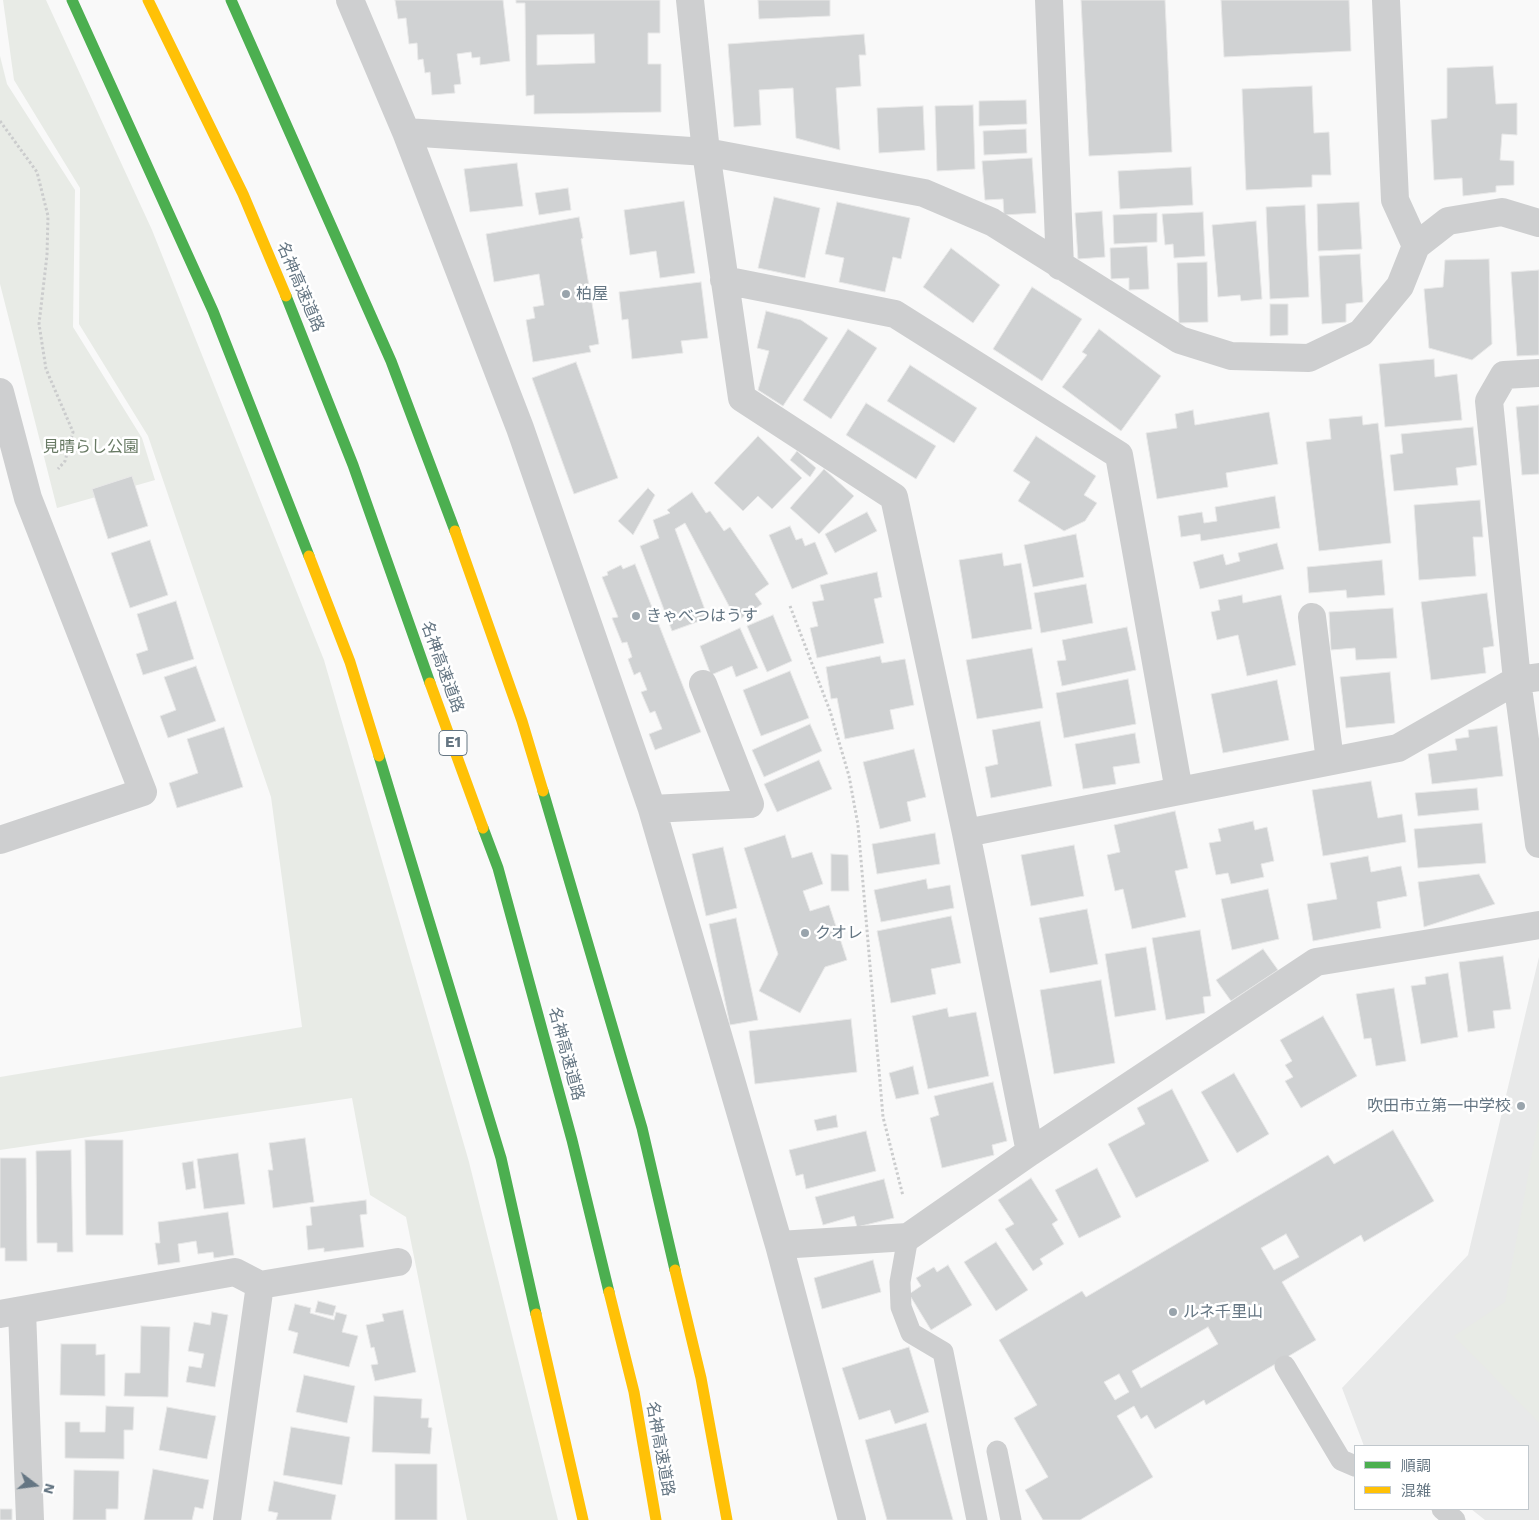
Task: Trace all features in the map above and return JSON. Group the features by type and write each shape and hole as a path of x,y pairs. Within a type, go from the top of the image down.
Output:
{"main road":[{"path":"72,0 213,311 350,662 501,1158 583,1520"},
{"name":"名神高速道路","path":"148,0 243,194 304,339 353,465 398,595 498,868 575,1150 634,1392 656,1520"},
{"path":"231,0 391,362 470,567 522,721 642,1128 701,1378 727,1520"}],"street":[{"path":"350,0 406,132 520,428 652,809 779,1245 852,1520"},
{"path":"690,0 706,152 742,398 894,497 966,833 1030,1152"},
{"path":"1049,0 1060,266"},
{"path":"1386,0 1395,200 1416,246"},
{"path":"406,132 706,152 924,194 992,222 1180,340 1231,356 1310,358 1361,332 1400,286 1416,246 1448,221 1502,212 1539,223"},
{"path":"724,280 895,314 1119,455 1179,791"},
{"path":"1539,373 1504,375 1489,401 1528,679 1539,844"},
{"path":"0,392 28,498 143,792 0,840"},
{"path":"1312,617 1330,761"},
{"path":"966,833 1398,748 1528,679"},
{"path":"652,809 750,804 702,684"},
{"path":"779,1245 908,1237 1030,1152 1316,962 1539,925"},
{"path":"30,1520 11,1312 235,1272 260,1286 398,1262"},
{"path":"227,1520 260,1286"}],"lane":[{"path":"908,1237 900,1282 901,1307 911,1333 943,1352 977,1520"},
{"path":"1285,1366 1341,1460 1354,1466"},
{"path":"997,1451 1011,1520"},
{"path":"1443,1510 1455,1520"}],"path":[{"path":"0,121 37,172 48,216 48,255 39,324 46,369 73,432 65,461 28,498"},
{"path":"790,606 830,710 849,776 858,825 883,1117 907,1211 908,1237"}],"shaded area":[{"name":"吹田市立第一中学校","path":"1539,957 1539,1520 1485,1520 1472,1510 1529,1510 1529,1445 1364,1445 1342,1388 1468,1255"}],"green space":[{"path":"3,0 46,0 152,230 324,660 469,1162 558,1520 467,1520 406,1217 370,1195 352,1098 0,1150 0,1077 302,1027 271,797 148,436 79,324 80,188 14,80"},
{"name":"見晴らし公園","path":"0,56 7,84 75,190 73,327 142,438 155,480 57,508 0,284"},
{"path":"1539,1116 1539,1423 1454,1336 1505,1302"}],"building":[{"path":"395,0 503,0 510,61 480,65 480,57 472,58 471,52 457,54 461,84 454,85 455,93 432,95 430,72 425,73 423,59 418,60 417,43 409,44 406,18 398,19"},
{"path":"516,0 660,0 660,33 648,33 648,64 661,64 661,112 534,114 534,95 526,96 525,3 516,3","holes":["594,34 595,63 537,65 537,35"]},
{"path":"758,0 830,0 830,16 759,19"},
{"path":"1081,0 1165,0 1172,152 1089,156"},
{"path":"1221,0 1349,0 1351,51 1224,57"},
{"path":"864,34 866,55 859,55 861,86 836,88 840,150 796,138 793,88 759,90 761,125 734,127 728,44"},
{"path":"1493,66 1496,104 1517,103 1517,135 1502,134 1500,160 1514,161 1514,185 1496,186 1496,192 1463,196 1462,178 1434,180 1431,120 1447,118 1447,68"},
{"path":"1312,86 1314,133 1329,132 1331,175 1312,175 1312,187 1246,190 1242,89"},
{"path":"1026,100 1027,124 979,126 979,101"},
{"path":"973,105 975,169 937,171 935,106"},
{"path":"923,106 925,150 879,153 877,108"},
{"path":"1026,129 1027,153 984,155 983,131"},
{"path":"1032,158 1036,213 1004,215 1003,199 985,200 982,161"},
{"path":"517,163 523,206 470,212 464,169"},
{"path":"1191,167 1193,205 1120,209 1118,171"},
{"path":"568,188 571,210 539,215 535,193"},
{"path":"774,197 820,208 805,278 758,268"},
{"path":"684,201 695,273 660,278 656,251 630,255 624,210"},
{"path":"837,202 910,218 901,259 893,257 885,292 839,282 844,258 825,254"},
{"path":"1359,202 1362,249 1318,251 1317,204"},
{"path":"1305,205 1309,297 1270,299 1266,207"},
{"path":"1102,211 1105,257 1078,259 1075,213"},
{"path":"1203,212 1205,256 1174,258 1173,244 1165,245 1162,214"},
{"path":"1157,213 1157,242 1114,244 1113,215"},
{"name":"柏屋","path":"579,217 599,344 589,346 591,352 533,362 526,320 535,318 533,307 544,305 539,274 494,282 486,234"},
{"path":"1256,221 1262,299 1241,301 1240,295 1218,297 1212,225"},
{"path":"1147,246 1149,289 1129,290 1129,278 1111,279 1110,248"},
{"path":"951,248 1000,285 973,323 923,287"},
{"path":"1360,254 1363,302 1346,304 1346,322 1322,324 1319,256"},
{"path":"1489,259 1492,344 1472,360 1429,348 1424,289 1443,287 1445,260"},
{"path":"1207,262 1208,322 1179,323 1177,263"},
{"path":"1539,270 1539,355 1517,356 1511,272"},
{"path":"701,282 708,338 681,341 683,353 632,359 628,319 622,320 619,292"},
{"path":"1032,287 1082,319 1042,381 993,349"},
{"path":"1270,304 1288,304 1288,335 1270,336"},
{"path":"766,311 801,320 828,338 783,406 758,390 769,351 757,348"},
{"path":"848,329 877,348 831,419 803,400"},
{"path":"1099,329 1161,376 1121,431 1062,387 1087,355 1082,352"},
{"path":"1434,359 1435,377 1457,374 1462,420 1385,427 1379,364"},
{"path":"576,362 618,478 574,494 532,378"},
{"path":"910,365 977,408 954,443 887,401"},
{"path":"866,403 936,446 916,479 846,435"},
{"path":"1539,405 1539,474 1522,475 1516,407"},
{"path":"1193,410 1195,425 1269,412 1278,464 1226,473 1228,487 1157,499 1146,433 1177,428 1175,414"},
{"path":"1362,416 1363,425 1378,423 1391,543 1319,551 1306,442 1331,439 1329,419"},
{"path":"1473,427 1477,465 1456,468 1458,485 1394,491 1390,455 1403,453 1401,434"},
{"path":"758,436 802,478 772,509 758,496 743,511 714,483"},
{"path":"1036,436 1096,476 1084,495 1097,503 1085,521 1064,531 1018,501 1030,482 1013,471"},
{"path":"797,451 816,468 810,477 790,460"},
{"path":"824,469 854,496 819,534 790,508"},
{"path":"132,476 148,526 108,539 92,489"},
{"path":"648,488 655,495 633,535 618,521"},
{"path":"692,492 706,513 710,511 724,531 730,527 769,584 755,594 762,604 737,621 685,523 675,529 708,618 672,631 640,546 659,538 653,520 670,513 667,510"},
{"path":"1275,496 1280,528 1201,541 1200,534 1181,537 1178,516 1202,512 1204,523 1217,521 1215,507"},
{"path":"1480,500 1483,537 1473,537 1476,576 1419,580 1414,505"},
{"path":"867,512 877,531 835,553 825,534"},
{"path":"790,526 796,540 802,538 805,546 815,542 828,574 792,589 769,535"},
{"path":"1076,534 1084,577 1033,587 1024,545"},
{"path":"150,540 168,595 130,608 111,553"},
{"path":"1277,543 1284,569 1200,589 1193,562 1223,554 1226,565 1240,561 1238,553"},
{"path":"1002,553 1004,566 1021,563 1032,629 972,639 959,560"},
{"path":"1382,560 1385,595 1347,598 1346,590 1309,593 1307,567"},
{"path":"635,564 701,732 655,750 649,734 662,729 655,711 650,713 641,692 647,690 640,672 634,675 628,659 632,657 627,642 622,643 612,618 618,617 602,577 608,575 607,572 621,565 623,569"},
{"path":"877,572 882,597 874,599 884,643 817,658 810,628 818,626 812,602 824,600 820,585"},
{"path":"1086,584 1093,623 1041,633 1034,593"},
{"path":"1487,593 1494,646 1483,648 1486,673 1431,680 1421,602"},
{"path":"1242,595 1243,603 1281,595 1296,665 1247,676 1238,635 1217,640 1211,612 1220,610 1218,600"},
{"path":"176,601 194,659 143,675 136,654 148,650 137,614"},
{"path":"1393,608 1397,658 1356,660 1355,648 1331,650 1329,612"},
{"path":"773,615 792,661 767,672 747,626"},
{"path":"1127,627 1136,670 1062,686 1057,661 1066,660 1062,640"},
{"path":"740,628 758,668 736,677 732,666 711,675 700,646"},
{"path":"1032,648 1043,708 977,719 966,660"},
{"path":"880,656 882,663 905,659 914,705 890,710 894,729 845,739 837,698 831,699 826,667"},
{"path":"196,666 216,721 168,738 160,716 176,710 164,677"},
{"path":"790,671 809,718 761,736 743,690"},
{"path":"1390,672 1395,723 1346,728 1340,677"},
{"path":"1128,679 1136,724 1064,738 1056,693"},
{"path":"1277,680 1289,740 1223,753 1211,694"},
{"path":"1040,721 1052,786 991,798 985,767 998,764 992,730"},
{"path":"810,724 822,751 764,777 752,750"},
{"path":"1497,726 1503,776 1432,784 1428,754 1457,750 1455,739 1469,737 1468,730"},
{"path":"224,727 243,787 177,808 169,783 198,773 187,739"},
{"path":"1135,733 1140,763 1113,767 1116,784 1083,789 1075,744"},
{"path":"914,749 926,797 907,802 911,821 880,829 863,762"},
{"path":"819,760 832,789 777,812 764,784"},
{"path":"1371,781 1378,818 1402,814 1406,842 1323,856 1312,790"},
{"path":"1477,788 1479,810 1418,816 1415,793"},
{"path":"1175,811 1188,868 1175,871 1186,917 1132,929 1123,889 1115,891 1107,855 1120,852 1114,825"},
{"path":"1253,821 1255,830 1267,827 1274,861 1261,864 1264,877 1231,884 1228,873 1216,875 1209,843 1221,841 1218,829"},
{"path":"1482,823 1486,863 1418,868 1414,829"},
{"path":"935,833 940,864 877,874 872,844"},
{"name":"クオレ","path":"785,835 792,858 812,852 823,884 803,891 810,911 829,905 847,960 825,967 800,1013 759,991 778,954 744,848"},
{"path":"1074,845 1084,896 1031,906 1021,855"},
{"path":"723,847 737,908 706,916 692,854"},
{"path":"831,854 848,855 849,891 831,891"},
{"path":"1368,856 1371,872 1401,866 1407,896 1377,902 1381,928 1313,941 1307,904 1337,899 1330,863"},
{"path":"1479,874 1495,904 1424,927 1418,882"},
{"path":"926,879 928,889 950,885 954,908 881,922 874,890"},
{"path":"1268,889 1279,939 1232,950 1221,899"},
{"path":"1087,909 1098,964 1050,973 1039,918"},
{"path":"951,916 961,963 931,969 936,994 891,1003 877,931"},
{"path":"736,918 758,1020 730,1025 709,924"},
{"path":"1200,930 1211,996 1203,997 1205,1013 1166,1020 1152,938"},
{"path":"1146,947 1156,1010 1115,1017 1105,954"},
{"path":"1263,949 1278,970 1231,1001 1216,980"},
{"path":"1503,956 1511,1009 1493,1011 1495,1028 1468,1032 1459,962"},
{"path":"1448,973 1458,1037 1421,1044 1411,986 1426,984 1425,977"},
{"path":"1101,980 1115,1063 1054,1074 1040,990"},
{"path":"1394,988 1406,1061 1376,1066 1371,1038 1364,1039 1356,994"},
{"path":"947,1008 949,1017 976,1012 989,1076 928,1089 912,1016"},
{"path":"1323,1016 1357,1076 1301,1108 1285,1081 1293,1077 1285,1065 1292,1061 1280,1040"},
{"path":"851,1019 857,1072 755,1084 749,1031"},
{"path":"913,1066 919,1094 896,1099 889,1073"},
{"path":"1234,1073 1269,1134 1237,1153 1201,1092"},
{"path":"993,1082 1007,1141 992,1145 994,1155 942,1168 930,1118 939,1115 934,1096"},
{"path":"1172,1089 1209,1161 1136,1198 1108,1144 1145,1124 1137,1108"},
{"path":"836,1115 838,1127 817,1131 814,1120"},
{"name":"ルネ千里山","path":"1393,1130 1434,1201 1364,1242 1361,1235 1282,1282 1316,1340 1206,1405 1204,1400 1155,1429 1147,1415 1141,1419 1134,1406 1117,1416 1153,1477 1080,1520 1043,1520 1025,1490 1048,1477 1014,1418 1037,1405 999,1340 1082,1291 1086,1297 1328,1155 1334,1164","holes":["1286,1234 1299,1257 1274,1270 1261,1248","1208,1327 1218,1344 1141,1388 1132,1371","1119,1374 1129,1392 1115,1400 1104,1382"]},
{"path":"866,1131 876,1171 806,1189 803,1174 796,1176 789,1150"},
{"path":"305,1138 314,1202 273,1208 268,1170 273,1170 269,1143"},
{"path":"85,1140 123,1140 123,1235 86,1235"},
{"path":"71,1150 73,1252 57,1252 57,1243 37,1243 36,1151"},
{"path":"238,1153 245,1204 204,1209 197,1159"},
{"path":"0,1158 26,1158 27,1261 5,1261 5,1248 0,1248"},
{"path":"193,1161 196,1188 186,1190 182,1163"},
{"path":"1097,1168 1121,1217 1079,1238 1055,1190"},
{"path":"1031,1178 1058,1220 1052,1224 1064,1244 1040,1259 1043,1264 1033,1271 1005,1229 1014,1224 998,1200"},
{"path":"884,1179 894,1218 857,1227 854,1216 823,1225 815,1197"},
{"path":"366,1200 367,1214 360,1215 364,1247 324,1252 324,1248 308,1250 306,1226 312,1225 310,1207"},
{"path":"228,1212 234,1255 214,1258 213,1252 198,1254 196,1241 178,1244 180,1262 158,1265 155,1243 160,1243 158,1222"},
{"path":"996,1242 1028,1290 996,1311 964,1262"},
{"path":"873,1260 881,1292 822,1309 814,1278"},
{"path":"948,1265 972,1305 931,1330 909,1294 921,1286 916,1278 934,1267 937,1272"},
{"path":"318,1301 336,1306 333,1316 315,1312"},
{"path":"295,1304 311,1308 310,1313 334,1320 336,1312 347,1315 342,1332 358,1336 349,1367 293,1353 298,1333 288,1330"},
{"path":"403,1310 416,1372 375,1381 371,1365 378,1364 374,1347 371,1348 366,1325 384,1321 382,1314"},
{"path":"212,1312 228,1315 215,1387 186,1382 189,1366 201,1368 204,1354 188,1351 194,1322 210,1325"},
{"path":"141,1326 170,1327 168,1397 124,1396 125,1373 140,1373"},
{"path":"61,1344 96,1344 96,1355 105,1354 105,1396 60,1395"},
{"path":"909,1347 929,1412 895,1424 890,1410 859,1420 842,1368"},
{"path":"304,1375 355,1386 347,1423 296,1412"},
{"path":"374,1396 422,1399 421,1418 429,1418 428,1427 432,1428 430,1454 372,1452"},
{"path":"106,1406 134,1407 133,1430 124,1430 124,1459 65,1458 65,1422 80,1422 80,1432 105,1432"},
{"path":"167,1407 216,1416 207,1459 159,1450"},
{"path":"926,1423 953,1520 887,1520 865,1440"},
{"path":"291,1427 350,1437 342,1485 283,1475"},
{"path":"395,1464 437,1464 437,1520 395,1520"},
{"path":"153,1469 209,1480 203,1509 195,1507 192,1520 144,1520"},
{"path":"74,1470 119,1471 118,1509 106,1509 106,1520 73,1520"},
{"path":"274,1481 336,1495 331,1520 276,1520 278,1513 268,1511"},
{"path":"0,1509 12,1509 12,1520 0,1520"}],"traffic: fast":[{"path":"72,0 213,311 309,556"},
{"path":"231,0 391,361 455,531"},
{"path":"286,296 353,465 430,683"},
{"path":"379,756 501,1158 536,1314"},
{"path":"543,791 642,1128 675,1270"},
{"path":"483,828 498,868 572,1140 609,1292"}],"traffic: slow":[{"path":"148,0 243,194 286,296"},
{"path":"455,531 522,721 543,791"},
{"path":"309,556 350,662 379,756"},
{"path":"430,683 483,828"},
{"path":"675,1270 701,1378 727,1520"},
{"path":"609,1292 634,1392 656,1520"},
{"path":"536,1314 583,1520"}],"place":[{"name":"柏屋","path":"566,294"},
{"name":"きゃべつはうす","path":"636,616"},
{"name":"クオレ","path":"805,933"},
{"name":"吹田市立第一中学校","path":"1521,1106"},
{"name":"ルネ千里山","path":"1173,1312"}]}
